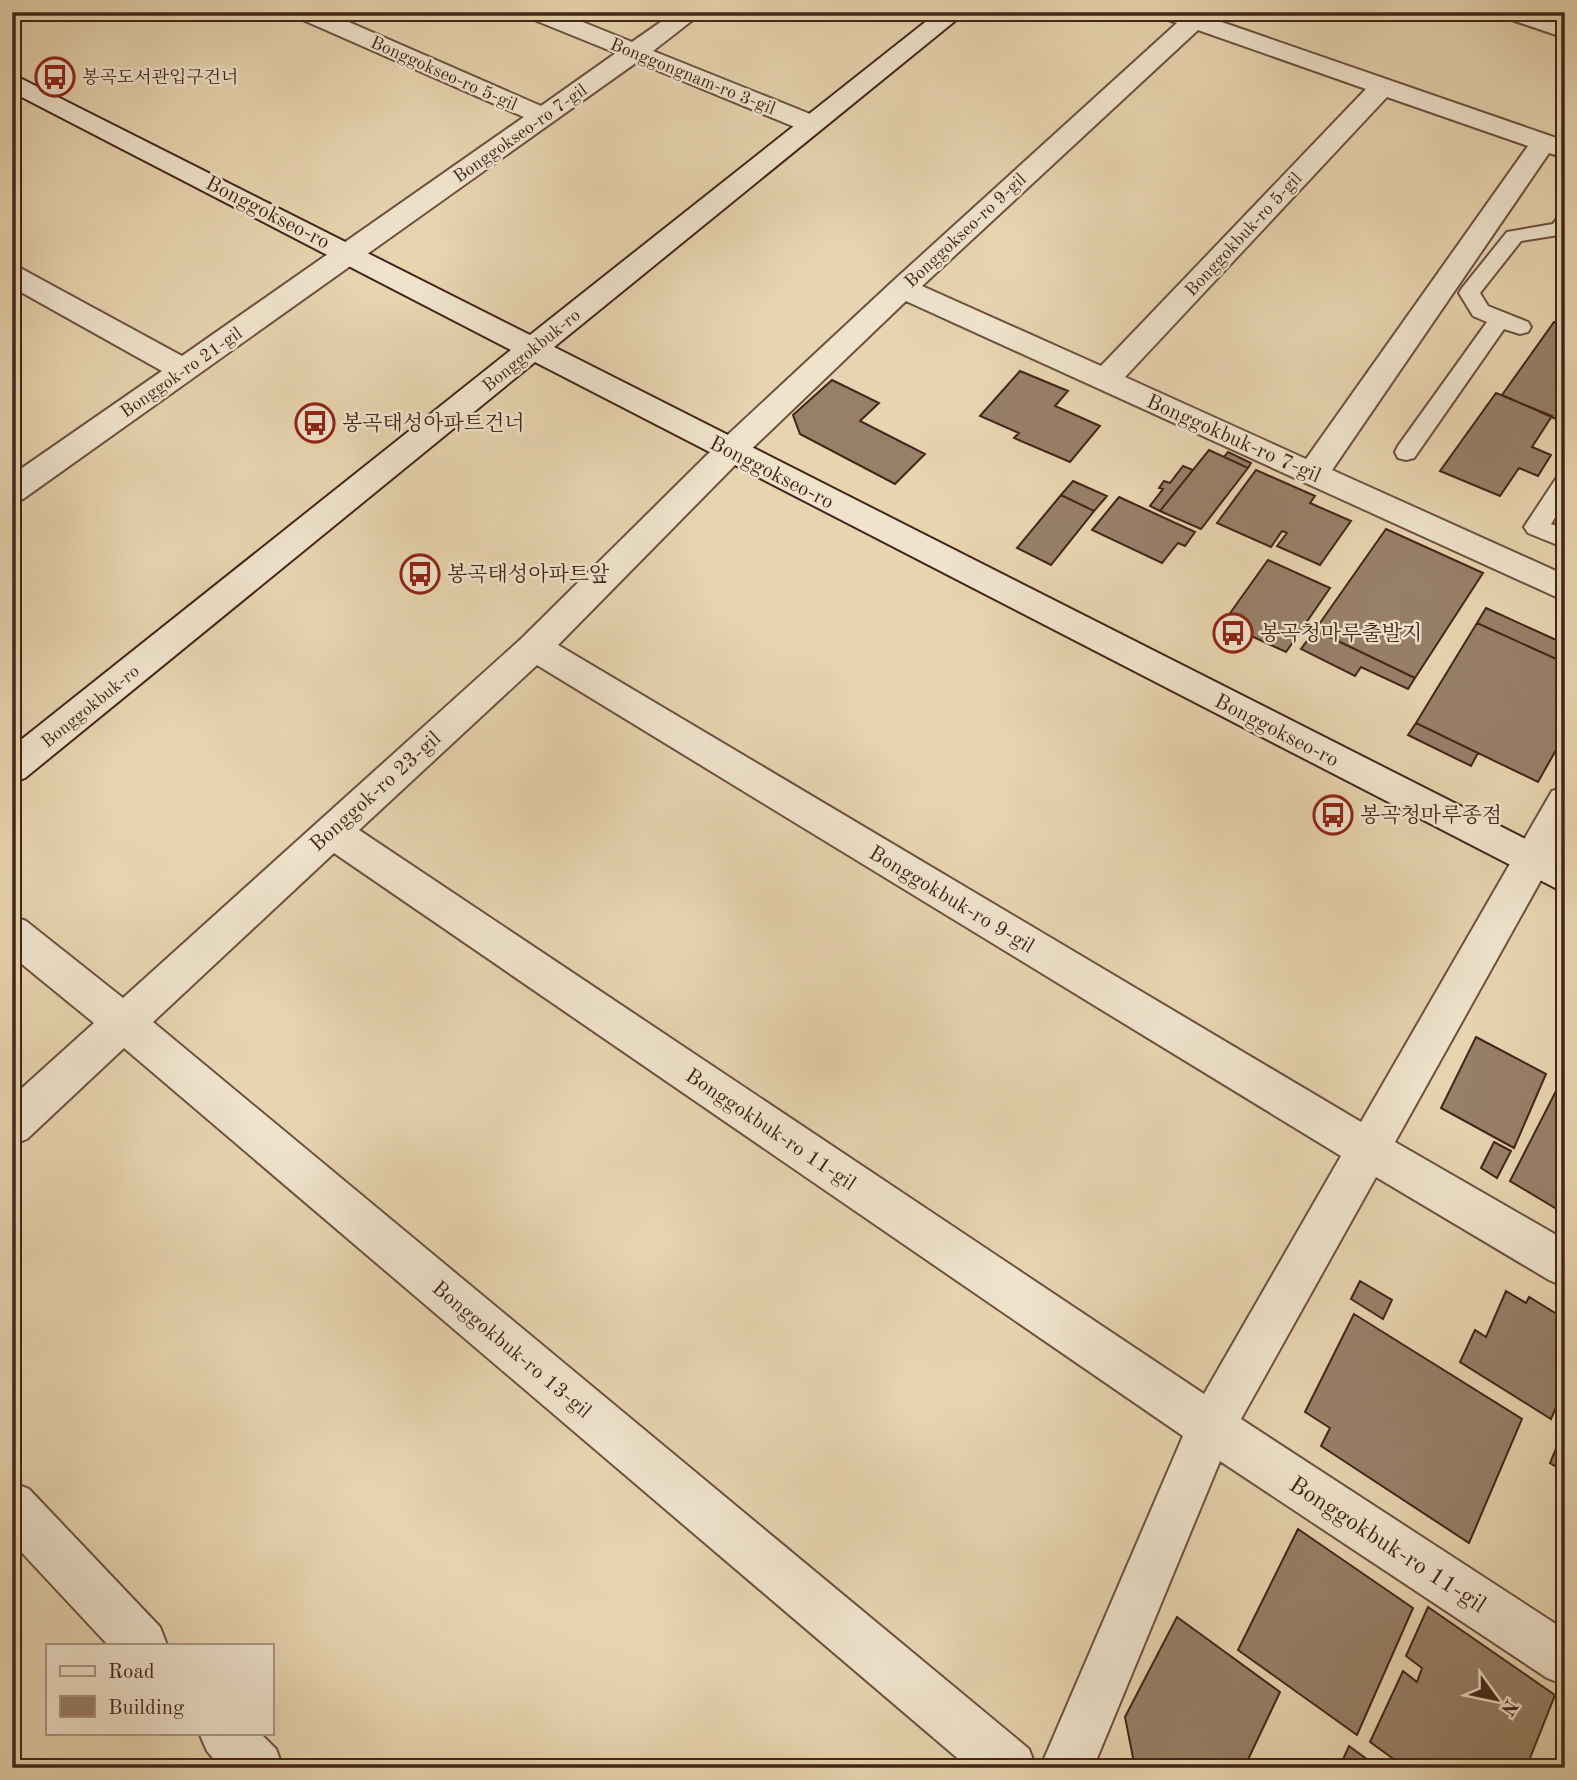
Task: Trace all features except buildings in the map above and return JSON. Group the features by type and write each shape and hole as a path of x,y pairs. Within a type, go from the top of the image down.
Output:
{"street":[{"name":"Bonggokseo-ro 5-gil","path":"305,12 543,116"},
{"name":"Bonggongnam-ro 3-gil","path":"536,12 811,124"},
{"name":"Bonggokseo-ro 7-gil","path":"350,253 691,12"},
{"name":"Bonggokbuk-ro","path":"12,768 811,124 954,12"},
{"path":"1512,12 1565,31"},
{"path":"1189,15 1382,87 1554,146 1313,473"},
{"name":"Bonggokseo-ro 9-gil","path":"730,451 1189,15"},
{"name":"Bonggokseo-ro","path":"12,82 1549,869"},
{"name":"Bonggokbuk-ro 5-gil","path":"1104,381 1382,87"},
{"name":"Bonggok-ro 21-gil","path":"12,491 350,253"},
{"path":"12,275 184,370"},
{"name":"Bonggokbuk-ro 7-gil","path":"902,288 1565,589"},
{"name":"Bonggok-ro 23-gil","path":"12,1125 534,647 730,451"},
{"name":"Bonggokbuk-ro 9-gil","path":"534,647 1369,1150 1565,1265"},
{"path":"1066,1768 1211,1427 1369,1150 1549,869 1565,802"},
{"name":"Bonggokbuk-ro 11-gil","path":"331,831 1211,1427 1565,1660"},
{"name":"Bonggokbuk-ro 13-gil","path":"12,933 123,1022 1010,1768"},
{"path":"12,1506 141,1644"},
{"path":"226,1734 257,1768"}],"lane":[{"path":"1406,452 1510,323 1480,311 1469,293 1514,236 1560,229 1565,221"},
{"path":"1565,482 1536,527 1565,539"}],"place":[{"name":"봉곡도서관입구건너","path":"55,77"},
{"name":"봉곡태성아파트건너","path":"315,423"},
{"name":"봉곡태성아파트앞","path":"420,574"},
{"name":"봉곡청마루출발지","path":"1233,633"},
{"name":"봉곡청마루종점","path":"1333,815"}]}
